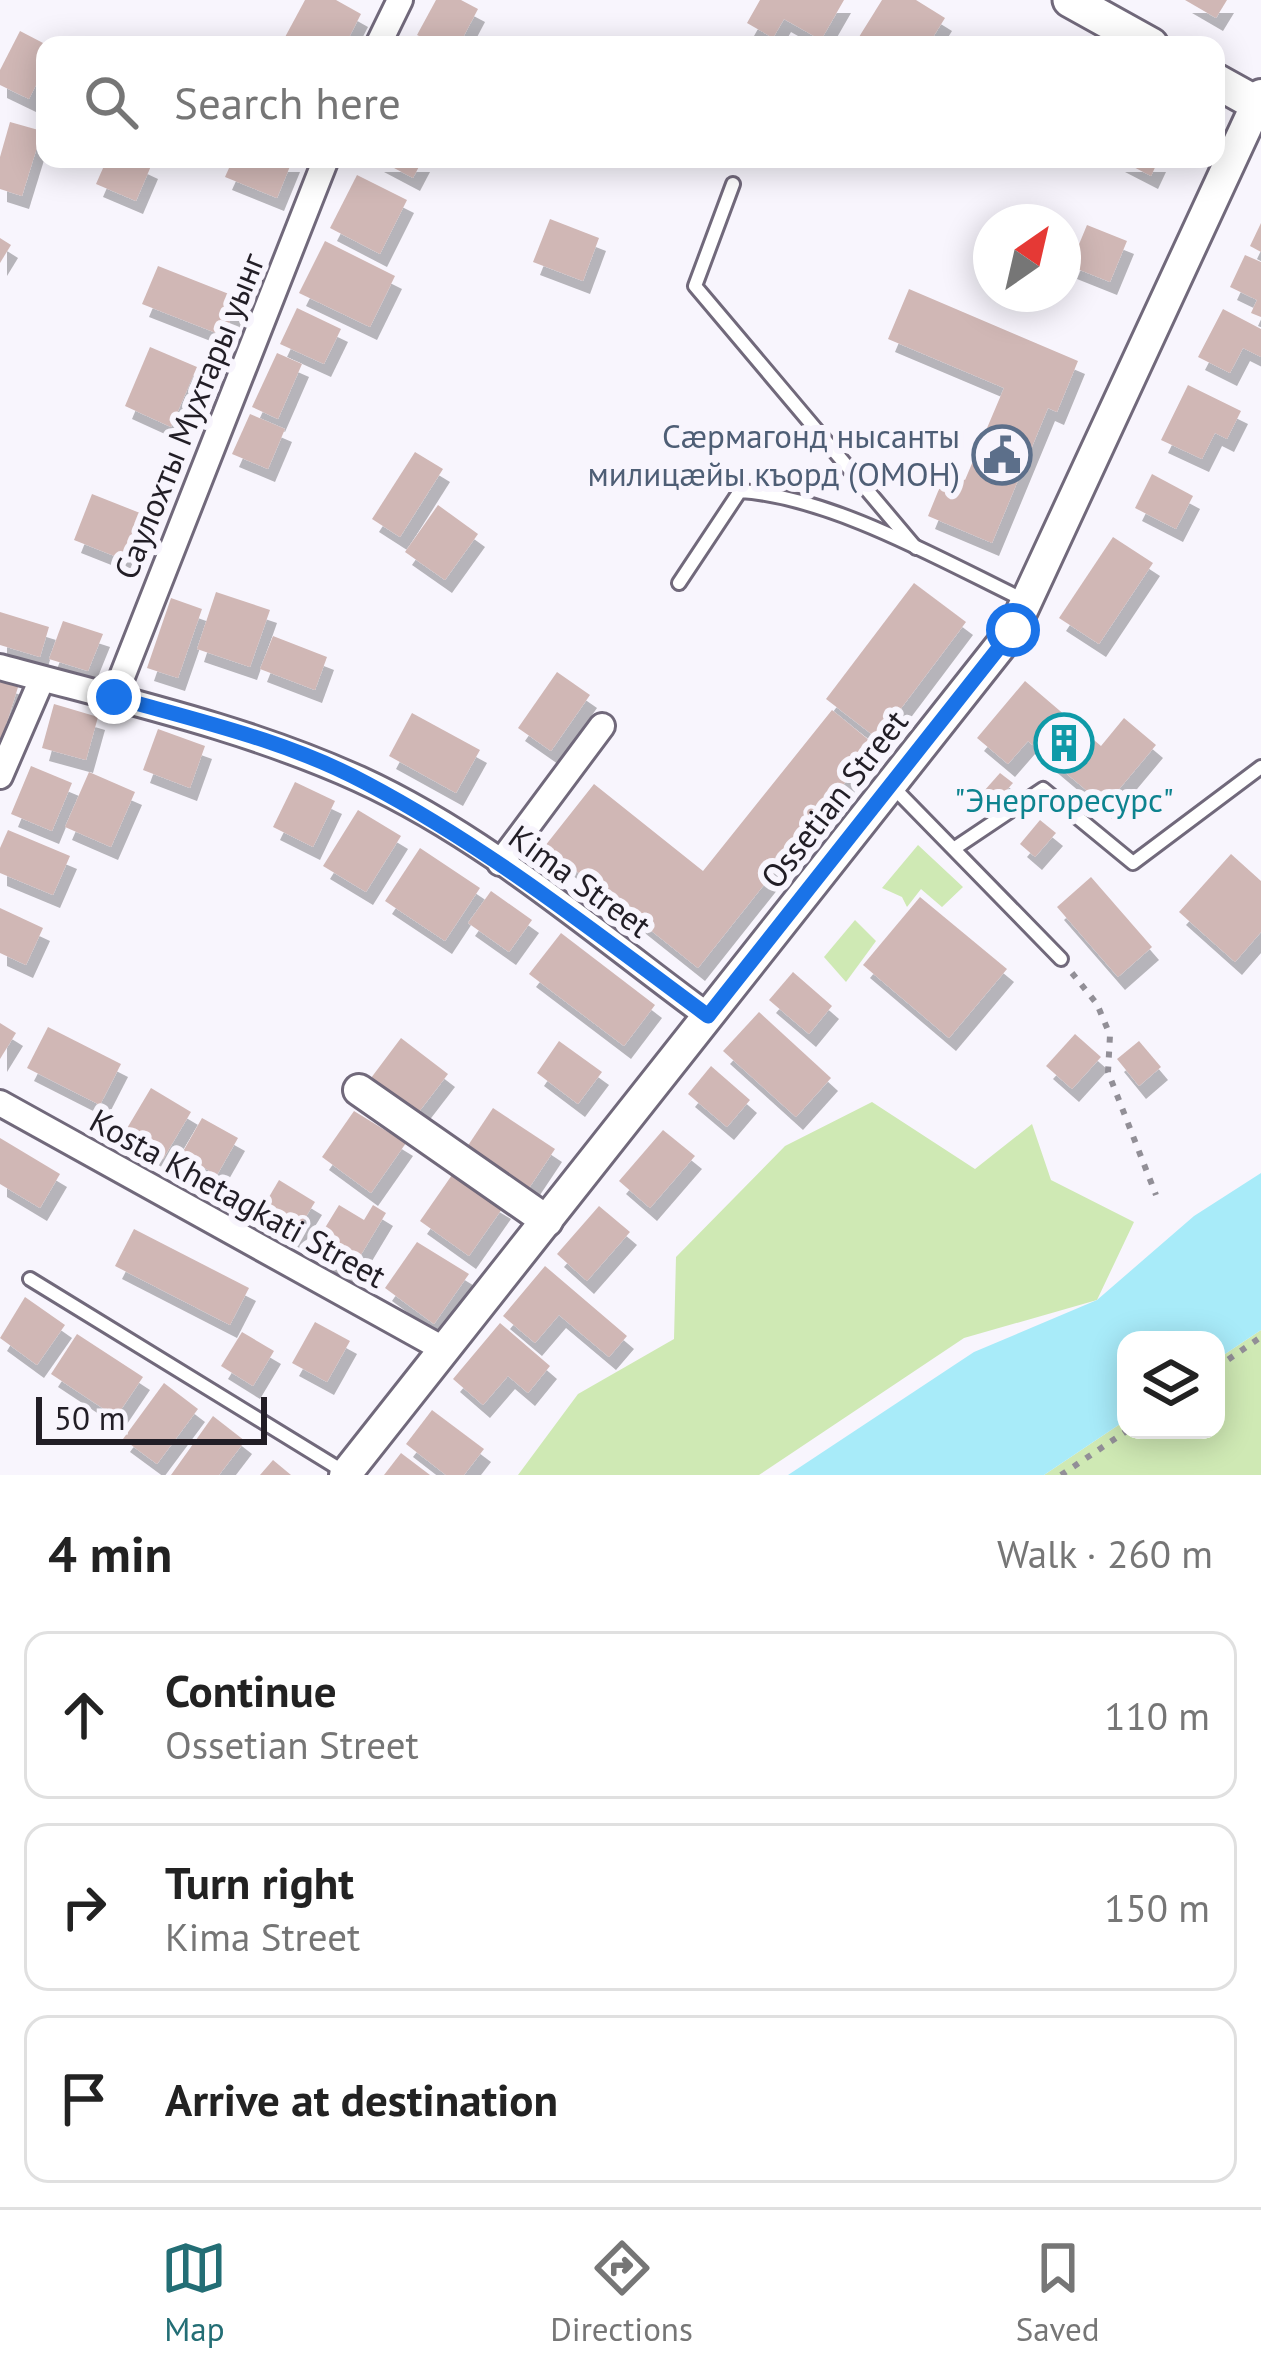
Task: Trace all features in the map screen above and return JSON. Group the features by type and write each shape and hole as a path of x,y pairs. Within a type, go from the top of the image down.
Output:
{"main road":[{"path":"1070,0 1135,36"},
{"path":"1225,85 1260,102"}],"street":[{"path":"383,36 400,0"},
{"name":"Ossetian Street","path":"346,1474 1013,630 1260,102"},
{"name":"Саулохты Мухтары уынг","path":"114,697 322,168"},
{"name":"Kima Street","path":"0,667 263,740 363,781 500,863 708,1016"},
{"path":"0,776 42,679"},
{"path":"500,863 602,726"},
{"path":"359,1090 547,1221"},
{"name":"Kosta Khetagkati Street","path":"0,1103 445,1351"}],"lane":[{"path":"733,184 695,286 916,548"},
{"path":"680,583 740,491 771,493 916,548 1027,602"},
{"path":"955,848 1043,789 1132,862 1261,766"},
{"path":"891,785 1061,959"},
{"path":"30,1279 346,1474"}],"path":[{"path":"1061,959 1096,1004 1110,1035 1108,1072 1156,1195"},
{"path":"1225,1362 1261,1336"},
{"path":"1061,1475 1117,1437"}],"green space":[{"path":"918,845 963,887 942,907 921,889 907,907 902,897 882,888"},
{"path":"855,920 876,941 846,982 824,957"},
{"path":"872,1102 975,1169 1032,1124 1051,1180 1134,1222 1097,1300 964,1338 759,1475 518,1475 578,1394 674,1339 676,1257 785,1146"},
{"path":"1261,1330 1261,1475 1044,1475 1117,1426 1117,1439 1225,1439 1225,1354"}],"water":[{"path":"1261,1173 1261,1330 1225,1354 1225,1331 1117,1331 1117,1426 1044,1475 788,1475 974,1352 1097,1300 1194,1216"}],"building":[{"path":"305,0 336,0 361,14 350,36 286,36"},
{"path":"436,0 461,0 478,9 464,36 417,35"},
{"path":"760,0 844,0 823,36 814,36 784,19 774,36 747,23"},
{"path":"882,0 916,0 945,18 934,36 860,36"},
{"path":"1185,0 1227,0 1216,18"},
{"path":"20,31 36,39 36,85 29,99 0,85 0,70"},
{"path":"10,122 36,129 36,150 22,196 0,189 0,157"},
{"path":"103,168 150,168 136,201 96,184"},
{"path":"229,168 289,168 277,198 225,177"},
{"path":"394,168 418,168 413,178"},
{"path":"357,175 407,200 380,254 330,228"},
{"path":"550,219 599,238 583,281 533,262"},
{"path":"1261,223 1261,252 1250,246"},
{"path":"1087,225 1127,241 1110,282 1081,270 1081,239"},
{"path":"0,238 11,245 0,263"},
{"path":"325,241 395,276 370,327 299,293"},
{"path":"1245,255 1261,262 1261,317 1251,313 1257,300 1230,287"},
{"path":"158,266 239,298 224,336 142,304"},
{"path":"909,289 1078,361 1057,412 1048,408 992,543 928,516 946,472 965,480 1004,388 888,339"},
{"path":"297,308 341,329 324,364 280,344"},
{"path":"1223,309 1261,329 1261,357 1243,348 1230,373 1198,357"},
{"path":"150,347 197,367 171,427 125,406"},
{"path":"277,353 302,364 278,419 252,407"},
{"path":"1188,385 1241,411 1227,439 1215,433 1202,459 1161,440"},
{"path":"250,414 285,429 268,469 232,454"},
{"path":"415,452 443,469 400,537 372,519"},
{"path":"1152,474 1193,496 1176,529 1135,508"},
{"path":"92,494 140,513 122,559 74,540"},
{"path":"438,505 478,534 445,580 405,552"},
{"path":"1113,537 1153,563 1099,644 1059,618"},
{"path":"914,583 966,622 878,739 826,699"},
{"path":"216,592 270,610 250,667 197,649"},
{"path":"171,598 202,609 178,678 147,668"},
{"path":"0,612 49,627 40,657 0,645"},
{"path":"63,621 103,634 88,671 49,659"},
{"path":"273,636 327,657 315,690 260,669"},
{"path":"557,672 590,695 551,751 518,728"},
{"path":"0,677 19,684 1,741 0,741"},
{"name":"\"Энергоресурс\"","path":"1025,681 1101,746 1124,718 1156,745 1105,806 1028,741 1008,764 977,738"},
{"path":"54,704 98,717 86,760 42,748"},
{"path":"832,710 875,745 698,968 545,846 594,784 703,871"},
{"path":"412,713 480,750 456,793 389,756"},
{"path":"158,729 205,746 190,788 143,770"},
{"path":"31,766 72,783 52,831 11,814"},
{"path":"89,772 135,792 111,847 65,827"},
{"path":"1000,773 1013,783 996,802 984,791"},
{"path":"295,782 335,801 313,847 273,827"},
{"path":"358,810 401,836 366,892 323,866"},
{"path":"1040,820 1056,833 1035,857 1020,844"},
{"path":"8,830 70,856 53,895 0,873 0,848"},
{"path":"420,848 480,888 445,941 385,901"},
{"path":"1231,854 1261,881 1261,932 1235,962 1179,912"},
{"path":"1091,877 1152,947 1118,977 1057,907"},
{"path":"491,891 532,920 509,952 468,923"},
{"path":"920,897 1007,969 949,1038 863,965"},
{"path":"0,908 43,928 26,965 0,953"},
{"path":"561,933 655,1005 624,1046 529,974"},
{"path":"793,972 832,1006 809,1034 769,1000"},
{"path":"759,1012 831,1078 796,1117 723,1051"},
{"path":"0,1023 16,1033 0,1059"},
{"path":"48,1027 121,1064 100,1105 27,1068"},
{"path":"1075,1034 1101,1057 1072,1089 1046,1066"},
{"path":"401,1038 448,1074 418,1113 371,1078"},
{"path":"559,1041 602,1072 578,1104 537,1073"},
{"path":"1139,1041 1161,1067 1139,1086 1117,1059"},
{"path":"711,1066 750,1100 727,1127 688,1094"},
{"path":"151,1088 191,1112 163,1159 123,1135"},
{"path":"493,1108 555,1149 529,1188 467,1147"},
{"path":"354,1111 406,1143 371,1193 322,1157"},
{"path":"202,1118 238,1138 217,1175 181,1155"},
{"path":"663,1130 695,1156 650,1208 619,1181"},
{"path":"0,1138 60,1174 40,1208 0,1184"},
{"path":"452,1175 504,1206 469,1256 420,1221"},
{"path":"279,1180 315,1202 294,1236 259,1214"},
{"path":"339,1205 364,1220 373,1205 386,1213 350,1273 312,1249"},
{"path":"599,1206 630,1232 587,1281 557,1254"},
{"path":"134,1229 249,1288 230,1325 115,1266"},
{"path":"417,1242 469,1274 434,1324 385,1288"},
{"path":"545,1266 627,1336 609,1357 559,1315 535,1343 503,1316"},
{"path":"25,1297 65,1325 37,1365 0,1338"},
{"path":"315,1322 350,1341 327,1382 292,1363"},
{"path":"500,1323 550,1366 528,1393 508,1376 483,1405 453,1379"},
{"path":"242,1332 274,1351 253,1386 221,1366"},
{"path":"77,1334 143,1377 116,1417 51,1374"},
{"path":"164,1383 198,1409 157,1464 123,1439"},
{"path":"432,1410 484,1449 464,1475 446,1475 406,1444"},
{"path":"213,1416 245,1441 219,1475 171,1475"},
{"path":"401,1453 430,1475 384,1475"},
{"path":"273,1460 291,1475 260,1475"}],"place":[{"name":"Сæрмагонд нысанты милицæйы къорд (ОМОН)","path":"1002,455"},
{"name":"\"Энергоресурс\"","path":"1064,743"}],"route":[{"path":"114,697 263,740 363,781 478,847 708,1016 1013,630"}]}
